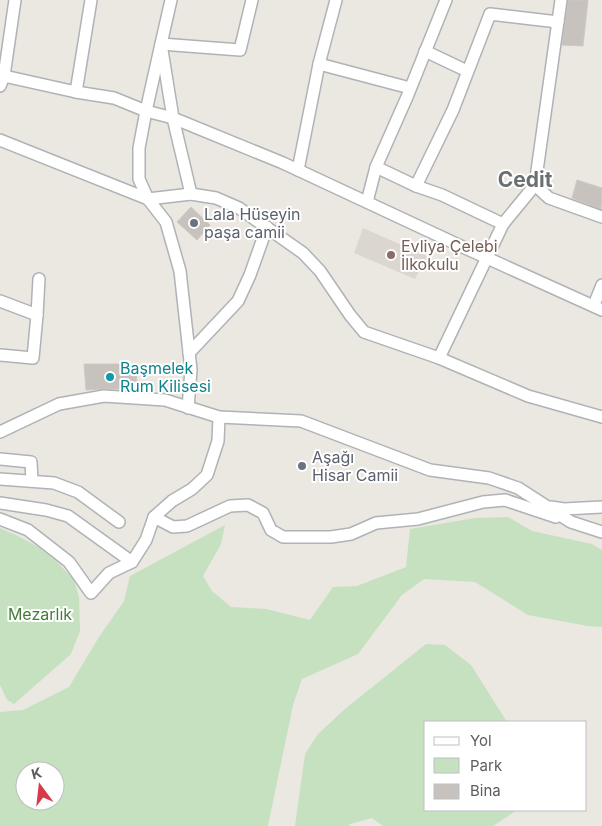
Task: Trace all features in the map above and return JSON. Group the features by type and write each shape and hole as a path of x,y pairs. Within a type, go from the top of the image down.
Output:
{"street":[{"path":"15,0 1,79 114,98 146,111 173,118 298,170 487,258 598,307 602,286"},
{"path":"76,92 91,0"},
{"path":"171,0 139,148 139,179 148,199 166,222 180,271 191,370 188,408"},
{"path":"161,44 240,50 252,0"},
{"path":"298,170 319,64 336,0"},
{"path":"368,202 376,167 446,0"},
{"path":"439,358 503,224 536,186 561,0"},
{"path":"416,186 453,110 490,14 558,22"},
{"path":"161,44 173,118 191,194"},
{"path":"425,51 467,70"},
{"path":"319,64 410,88"},
{"path":"0,140 148,199 191,194 216,198 239,208 303,253 320,271 364,332 439,358 528,396 602,417"},
{"path":"376,167 503,224"},
{"path":"536,186 549,198 602,217"},
{"path":"189,353 238,301 250,275 267,227"},
{"path":"0,355 33,358 39,279"},
{"path":"0,301 37,315"},
{"path":"0,432 59,404 104,396 164,400 219,417 300,421 430,470 489,478 518,488 571,522"},
{"path":"0,519 28,530 69,562 91,593 109,573 132,562 146,540 154,517 172,500 192,489 207,475 218,441 219,417"},
{"path":"0,459 30,462 32,481"},
{"path":"0,479 54,483 78,492 119,522"},
{"path":"154,517 173,527 187,526 230,506 248,505 263,513 271,530 283,537 331,537 351,534 376,523 418,519 483,502 505,500 602,532"},
{"path":"0,504 46,510 68,516 132,562"},
{"path":"547,506 602,508"}],"shaded area":[{"name":"Evliya Çelebi İlkokulu","path":"363,228 429,257 426,267 421,267 415,279 354,253"}],"green space":[{"path":"508,517 532,531 592,544 602,550 602,627 528,615 475,582 424,579 402,595 358,654 302,679 293,705 268,826 0,826 0,712 23,710 69,687 99,637 124,601 130,576 225,525 221,544 203,576 212,591 231,607 266,609 310,620 333,587 357,586 406,567 410,529 475,518"},
{"name":"Mezarlık","path":"0,528 38,547 57,562 74,580 79,597 80,631 71,654 14,704 7,700 0,685"},
{"path":"426,644 445,645 471,665 506,721 424,721 424,811 516,811 493,826 383,826 372,818 350,824 349,826 295,826 305,754 318,734 345,709"}],"building":[{"path":"568,0 588,0 583,46 562,45"},
{"path":"577,180 602,188 601,209 572,198"},
{"name":"Lala Hüseyin paşa camii","path":"191,207 210,225 197,240 177,222"},
{"name":"Başmelek Rum Kilisesi","path":"84,364 136,364 137,389 86,390"}],"place":[{"name":"Lala Hüseyin paşa camii","path":"194,223"},
{"name":"Evliya Çelebi İlkokulu","path":"391,255"},
{"name":"Başmelek Rum Kilisesi","path":"110,377"},
{"name":"Aşağı Hisar Camii","path":"302,466"}],"district":[{"name":"Cedit","path":"525,179"}]}
